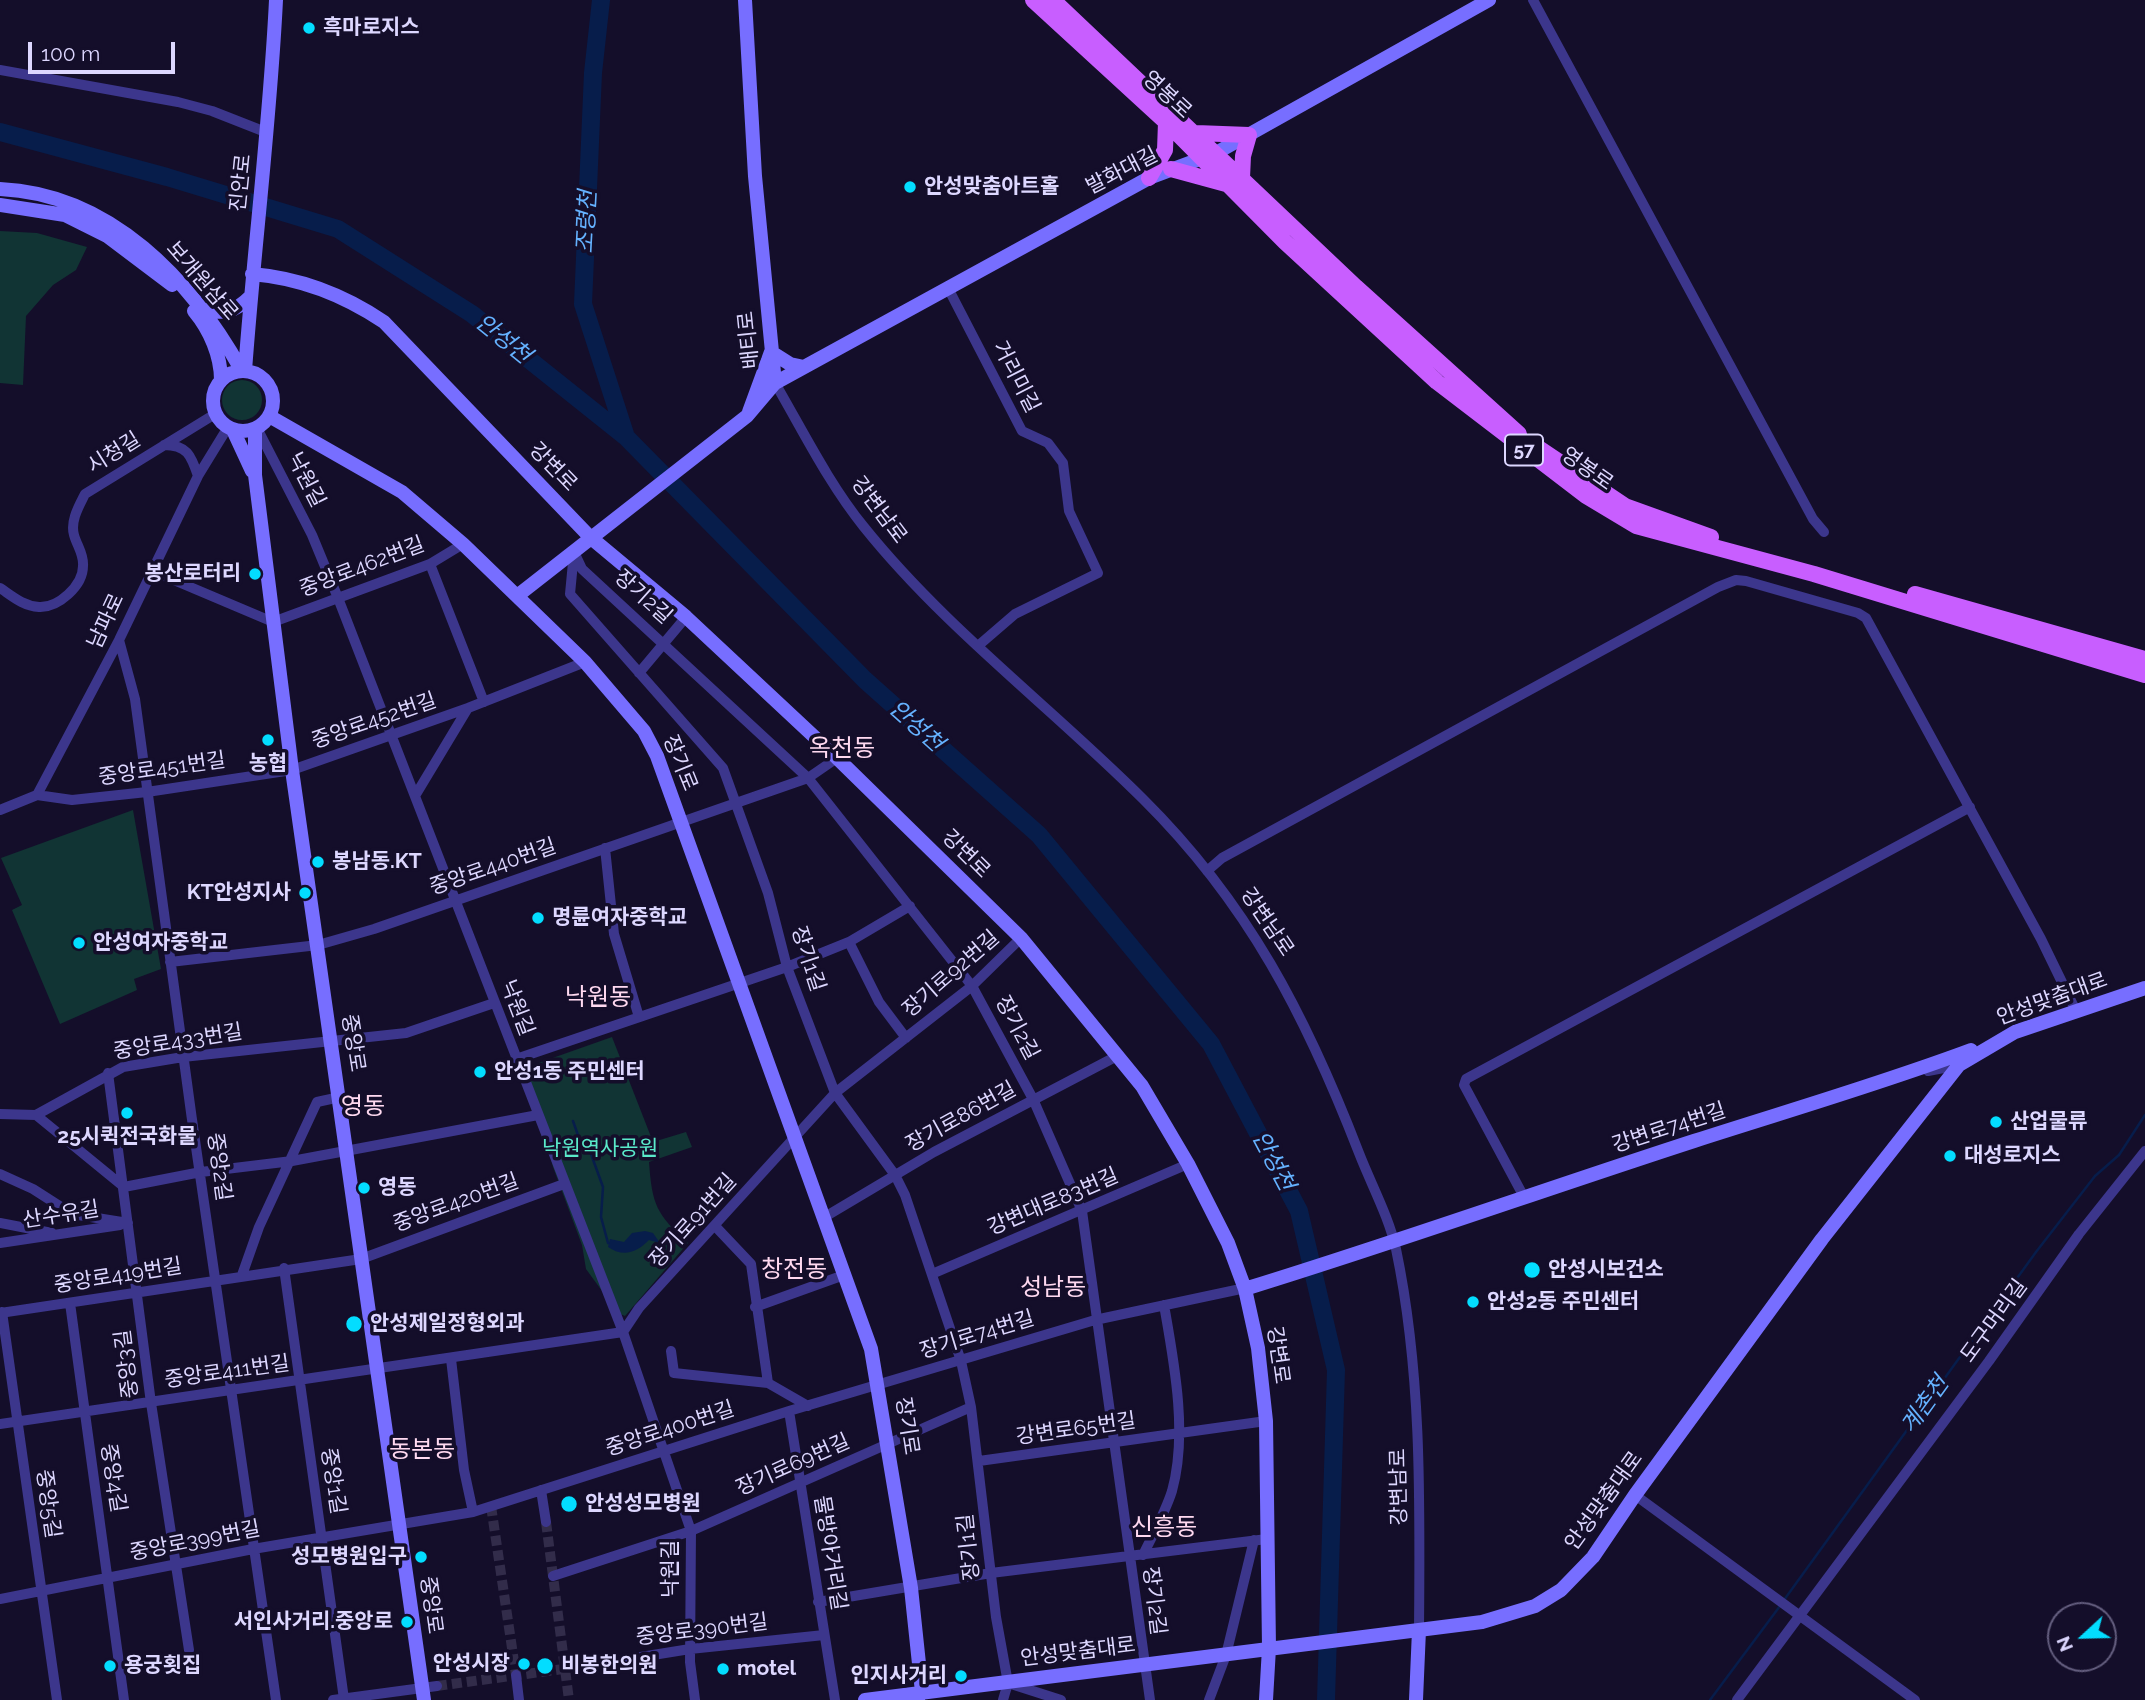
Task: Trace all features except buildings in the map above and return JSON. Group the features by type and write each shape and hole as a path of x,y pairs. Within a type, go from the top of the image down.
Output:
{"main road":[{"name":"진안로","path":"244,371 268,136 276,0"},
{"name":"배티로","path":"517,596 747,416 758,399 775,383 755,176 745,0"},
{"name":"영봉로","path":"1033,0 1166,122 1208,155 1517,432 1625,506 1678,527 2145,659"},
{"name":"영봉로","path":"1053,0 1196,133 1208,155"},
{"name":"발화대길","path":"775,383 1149,178 1208,155 1249,135 1489,0"},
{"path":"1149,178 1165,150 1166,122"},
{"path":"1171,169 1235,181 1249,135 1196,133"},
{"name":"영봉로","path":"1235,181 1285,242 1437,382 1586,496 1636,526 1814,574 2145,676"},
{"name":"보개원삼로","path":"0,187 58,198 115,228 156,257 218,328 244,371"},
{"name":"보개원삼로","path":"0,205 65,215 107,236 169,281 198,315 221,365 221,380"},
{"name":"강변로","path":"252,274 281,277 316,287 359,305 384,322 594,535 837,758 1021,938 1142,1086 1188,1164 1248,1288 1266,1421 1261,1539 1272,1648 1266,1700"},
{"path":"202,309 225,313 238,309 250,298"},
{"path":"758,399 771,352 790,364 804,368"},
{"path":"244,371 255,373 270,388 272,407 269,416 256,428 231,428 215,414 214,393 221,380 244,371"},
{"name":"장기로","path":"269,416 402,492 463,544 585,662 644,731 657,756 871,1349 879,1384 911,1588 923,1697"},
{"name":"중앙로","path":"231,428 255,475"},
{"name":"중앙로","path":"256,428 255,475 292,770 423,1694"},
{"name":"안성맞춤대로","path":"865,1700 923,1697 946,1689 1482,1622 1535,1606 1561,1590 1593,1557 1634,1495 1822,1239 1959,1065 2000,1040 2145,988"},
{"path":"1907,1076 2000,1040"},
{"path":"1930,1071 1935,1075 1939,1091"},
{"name":"강변로74번길","path":"1248,1288 1907,1076"},
{"path":"1413,1630 1416,1700"},
{"path":"919,1667 946,1689"}],"street":[{"path":"1534,0 1813,519 1824,532"},
{"path":"0,70 178,102 212,111 268,136"},
{"name":"거리미길","path":"948,288 1022,431 1048,443 1063,463 1069,511 1098,573 1015,614 979,645"},
{"name":"강변남로","path":"775,383 861,524 909,580 1143,799 1207,871 1265,951 1311,1035 1394,1243 1402,1283 1420,1472 1413,1630"},
{"name":"시청길","path":"0,587 21,602 41,607 61,600 76,586 84,569 82,551 73,534 75,514 85,494 215,414"},
{"name":"남파로","path":"37,795 119,640 150,570 198,476 231,428"},
{"name":"낙원길","path":"256,428 312,535 338,598 623,1332 691,1531 690,1649 695,1700"},
{"path":"163,445 183,447 189,453 198,476"},
{"name":"중앙로462번길","path":"273,622 430,564 463,544"},
{"name":"장기2길","path":"574,552 582,569 664,641 807,778 972,986 1033,1099 1082,1212 1112,1443 1150,1700"},
{"name":"장기1길","path":"574,552 570,594 723,768 768,892 788,967 835,1093 895,1175 961,1361 979,1461 991,1573 1008,1683"},
{"path":"430,564 484,702"},
{"path":"150,570 273,622"},
{"path":"1207,871 1222,858 1736,580 1858,612 1866,618 1970,807 2076,1011"},
{"path":"639,673 686,617"},
{"name":"중앙2길","path":"119,640 135,699 214,1280 276,1700"},
{"name":"중앙로452번길","path":"292,770 468,708 585,662"},
{"name":"중앙로452번길","path":"415,796 468,708"},
{"name":"중앙로440번길","path":"170,962 317,945 457,901 735,804 807,778 837,758"},
{"name":"중앙로451번길","path":"37,795 72,800 147,792 292,770"},
{"path":"0,810 37,795"},
{"path":"1524,1198 1464,1085 1466,1079 1970,807"},
{"path":"605,848 614,934 639,1017"},
{"path":"516,1059 788,967 849,942 910,906"},
{"name":"장기로92번길","path":"794,1136 835,1093 972,986 1021,938"},
{"name":"장기로92번길","path":"849,942 879,1002 906,1038"},
{"name":"중앙로433번길","path":"36,1115 123,1067 183,1057 406,1034 494,1003"},
{"name":"장기로86번길","path":"823,1218 1033,1099 1119,1055"},
{"name":"강변로74번길","path":"1907,1076 1959,1065"},
{"name":"중앙3길","path":"108,1073 150,1403 189,1650"},
{"path":"242,1275 259,1227 292,1161 317,1102 340,1097"},
{"path":"0,1114 36,1115 124,1187 201,1172 292,1161 538,1115"},
{"name":"장기로91번길","path":"623,1332 639,1308 794,1136"},
{"name":"도구머리길","path":"1737,1700 1797,1613 1989,1361 2079,1234 2145,1151"},
{"name":"강변대로83번길","path":"932,1274 1082,1212 1188,1164"},
{"path":"0,1174 33,1189 72,1214 128,1223"},
{"name":"중앙로420번길","path":"361,1259 564,1184"},
{"path":"0,1223 59,1235"},
{"name":"산수유길","path":"0,1243 128,1223"},
{"path":"715,1226 751,1264 755,1307 768,1383"},
{"name":"중앙로419번길","path":"1,1313 284,1268 361,1259"},
{"name":"중앙1길","path":"284,1268 344,1699"},
{"path":"755,1307 844,1275"},
{"name":"장기로74번길","path":"879,1384 1095,1320 1248,1288"},
{"name":"중앙4길","path":"70,1303 124,1700"},
{"path":"1143,1555 1172,1490 1178,1434 1178,1391 1164,1305"},
{"name":"중앙5길","path":"1,1313 57,1700"},
{"name":"중앙로411번길","path":"0,1424 623,1332"},
{"path":"671,1352 674,1373 768,1383 808,1406"},
{"path":"450,1359 464,1470 473,1512"},
{"name":"중앙로400번길","path":"399,1526 473,1512 879,1384"},
{"path":"888,1443 971,1407"},
{"name":"물방아거리길","path":"789,1411 835,1700"},
{"name":"강변로65번길","path":"979,1461 1266,1421"},
{"name":"장기로69번길","path":"553,1576 691,1531 888,1443"},
{"path":"541,1490 546,1522"},
{"path":"1634,1495 1914,1700"},
{"name":"중앙로399번길","path":"0,1599 253,1549 399,1526"},
{"path":"818,1602 991,1573 1261,1539 1226,1655 1209,1700"},
{"name":"중앙로390번길","path":"585,1666 690,1649 824,1635"},
{"path":"516,1675 519,1700"},
{"path":"1003,1700 1008,1683 1061,1700"},
{"path":"332,1700 423,1694 437,1686"}],"green space":[{"path":"0,231 37,233 87,247 76,270 53,285 26,316 23,385 0,383"},
{"path":"242,380 256,386 262,400 256,414 242,420 228,414 222,400 228,386"},
{"path":"133,810 161,969 134,979 137,990 60,1024 12,910 22,905 1,858"},
{"name":"낙원역사공원","path":"612,1037 653,1142 686,1132 692,1147 649,1162 654,1198 662,1216 688,1243 625,1316 618,1313 586,1269 582,1245 553,1167 527,1067"}],"water":[{"path":"632,1233 653,1233 660,1243 649,1240 640,1248 625,1253 608,1247 610,1239 624,1242"}],"waterway":[{"name":"조령천","path":"601,0 593,73 583,304 626,437"},
{"name":"안성천","path":"0,132 167,177 338,229 472,314 626,437 865,680 1039,835 1211,1044 1299,1211 1336,1370 1326,1700"},
{"name":"계촌천","path":"1784,1600 2036,1252 2095,1176 2119,1155 2145,1115"},
{"path":"573,1121 579,1138 587,1143 603,1187 601,1217 608,1243"},
{"name":"계촌천","path":"1710,1700 1780,1606"}],"tunnel":[{"path":"491,1506 516,1675"},
{"path":"546,1522 569,1700"},
{"path":"437,1686 585,1666"}],"place":[{"name":"흑마로지스","path":"309,28"},
{"name":"안성맞춤아트홀","path":"910,187"},
{"name":"봉산로터리","path":"255,574"},
{"name":"농협","path":"268,740"},
{"name":"봉남동.KT","path":"318,862"},
{"name":"KT안성지사","path":"305,893"},
{"name":"명륜여자중학교","path":"538,918"},
{"name":"안성여자중학교","path":"79,943"},
{"name":"안성1동 주민센터","path":"480,1072"},
{"name":"25시퀵전국화물","path":"127,1113"},
{"name":"산업물류","path":"1996,1122"},
{"name":"대성로지스","path":"1950,1156"},
{"name":"영동","path":"364,1188"},
{"name":"안성시보건소","path":"1532,1270"},
{"name":"안성2동 주민센터","path":"1473,1302"},
{"name":"안성제일정형외과","path":"354,1324"},
{"name":"안성성모병원","path":"569,1504"},
{"name":"성모병원입구","path":"421,1557"},
{"name":"서인사거리.중앙로","path":"407,1622"},
{"name":"안성시장","path":"524,1664"},
{"name":"용궁횟집","path":"110,1666"},
{"name":"비봉한의원","path":"545,1666"},
{"name":"motel","path":"723,1669"},
{"name":"인지사거리","path":"961,1676"}],"district":[{"name":"옥천동","path":"842,749"},
{"name":"낙원동","path":"598,998"},
{"name":"영동","path":"363,1107"},
{"name":"창전동","path":"794,1270"},
{"name":"성남동","path":"1053,1288"},
{"name":"동본동","path":"422,1450"},
{"name":"신흥동","path":"1164,1528"}]}
